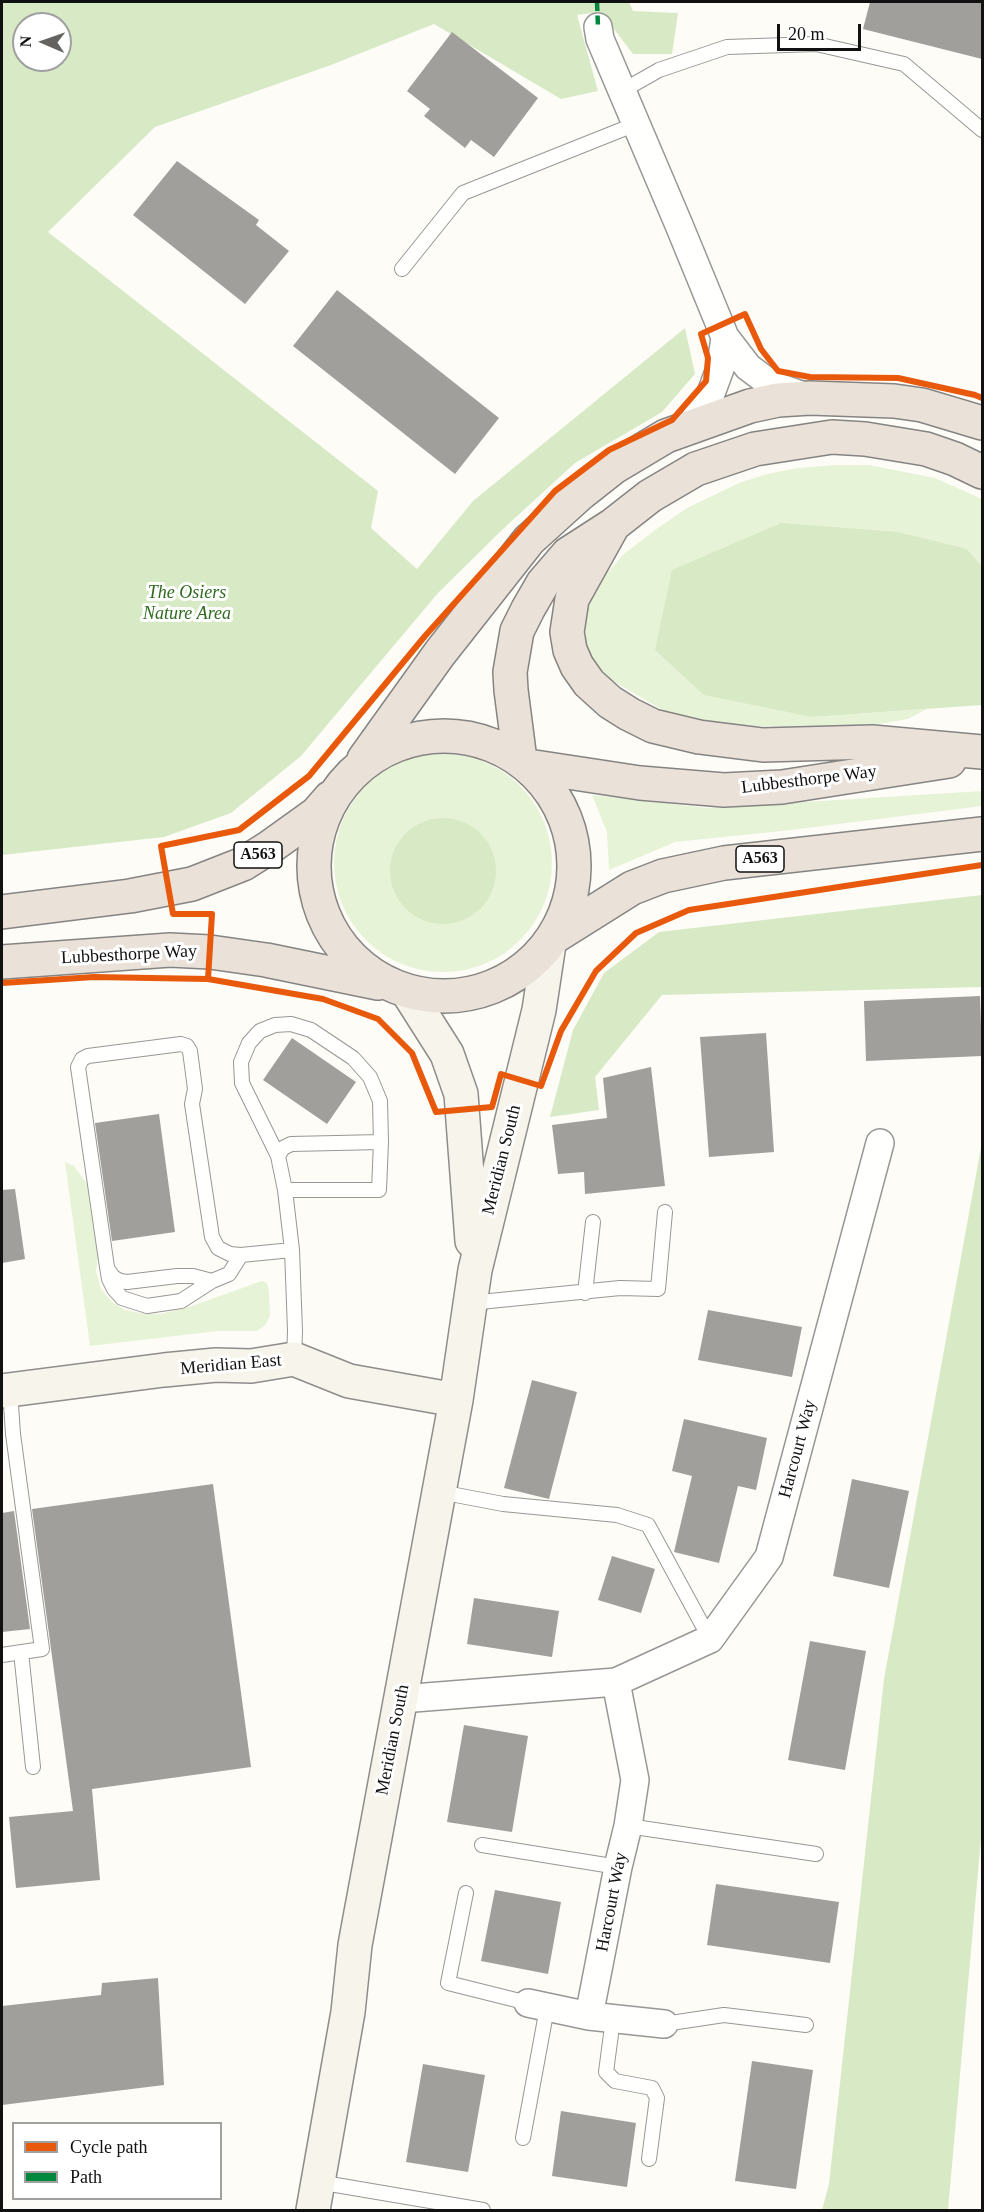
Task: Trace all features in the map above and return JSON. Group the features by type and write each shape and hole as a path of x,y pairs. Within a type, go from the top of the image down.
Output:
{"highway":[{"path":"402,989 366,970 347,952 332,931 318,898 315,863 320,828 331,803 440,653 529,540 614,467 666,436 750,406 777,400 810,398 894,400 922,405 982,423"},
{"path":"524,763 510,672 517,631 543,583 568,554 613,525 650,496 696,469 755,449 832,437 895,443 926,449 956,459 982,472"},
{"path":"613,525 572,599 567,632 570,650 577,666 589,682 610,702 629,714 653,726 699,737 763,745 872,742 982,754"},
{"path":"351,776 386,750 402,743 436,736 472,739 488,744 524,763 553,795 569,828 573,847 573,884 569,903 551,940"},
{"name":"Lubbesthorpe Way","path":"524,763 640,783 724,790 782,787 982,754"},
{"name":"A563","path":"2,912 169,890 213,876 243,864 316,814 351,776"},
{"name":"A563","path":"551,940 632,888 663,876 724,863 982,834"},
{"name":"Lubbesthorpe Way","path":"2,962 170,950 210,952 316,969 431,996 454,996 486,990 500,984 527,967 551,940"}],"street":[{"path":"598,27 600,39 725,337 748,367 772,384 810,398"},
{"path":"690,426 710,396 721,366 725,337"},
{"name":"Meridian South","path":"315,2196 348,2012 355,1945 456,1400 475,1270 539,1010 551,940"},
{"name":"Meridian South","path":"402,989 447,1054 461,1094 475,1270"},
{"name":"Harcourt Way","path":"401,1699 616,1682 710,1639 769,1557 880,1143"},
{"name":"Meridian East","path":"6,1390 164,1370 216,1365 251,1366 294,1359 349,1381 456,1400"},
{"name":"Harcourt Way","path":"601,2018 618,1867 628,1826 635,1780 616,1682"},
{"path":"537,2006 601,2018 664,2024"}],"lane":[{"path":"622,91 659,69 727,48 816,44 904,64 982,130"},
{"path":"402,268 463,193 636,124"},
{"path":"285,1190 379,1190 381,1142 380,1101 370,1077 352,1058 311,1030 291,1024 274,1025 260,1031 249,1043 241,1062 242,1083 278,1156 285,1190 292,1250 296,1331 294,1359"},
{"path":"241,1256 229,1274 212,1281 181,1301 147,1306 122,1298 114,1290 107,1267 78,1067 82,1059 88,1056 181,1044 187,1046 190,1051 195,1089 192,1104 212,1238 218,1248 241,1256 292,1250"},
{"path":"278,1156 282,1148 291,1144 381,1142"},
{"path":"470,1303 620,1288 658,1289 665,1212"},
{"path":"585,1293 593,1222"},
{"path":"107,1267 113,1277 127,1282 177,1276 193,1276 212,1281"},
{"path":"2,1655 42,1649 7,1435 6,1390"},
{"path":"440,1492 503,1504 616,1515 648,1525 710,1639"},
{"path":"21,1652 33,1767"},
{"path":"628,1826 816,1854"},
{"path":"482,1845 618,1867"},
{"path":"466,1893 448,1983 537,2006 523,2138"},
{"path":"664,2024 724,2015 806,2025"},
{"path":"601,2018 606,2072 615,2081 652,2088 657,2098 649,2159"},
{"path":"315,2196 483,2211"}],"green space":[{"name":"The Osiers Nature Area","path":"2,2 629,2 633,11 678,13 672,54 633,54 601,12 577,15 598,91 561,99 434,24 331,65 155,127 48,232 378,491 371,528 417,569 473,501 685,328 695,374 662,412 575,463 503,529 438,593 301,756 231,813 164,837 2,855"},
{"path":"869,465 935,478 982,499 982,566 967,549 812,717 927,709 908,719 857,728 694,725 666,712 608,678 590,654 586,643 584,606 594,588 624,554 687,508 739,483 767,474 798,468"},
{"path":"781,523 898,532 967,549 982,566 982,705 812,717 704,695 655,650 672,570"},
{"path":"432,754 454,754 475,758 495,766 512,778 528,794 540,811 548,831 552,863 548,895 540,915 528,932 512,948 495,960 475,968 454,972 432,972 411,968 391,960 374,948 358,932 346,915 338,895 334,874 334,852 338,831 346,811 358,794 374,778 391,766 411,758"},
{"path":"982,791 982,806 675,842 609,870 607,832 592,795 707,808"},
{"path":"443,818 463,822 481,833 492,851 496,871 492,891 481,909 463,920 443,924 423,920 405,909 394,891 390,871 394,851 405,833 423,822"},
{"path":"982,895 982,987 662,995 595,1077 599,1110 550,1117 573,1030 604,973 659,932"},
{"path":"982,1142 982,1827 948,2210 822,2210 829,2184 884,1679"},
{"path":"65,1162 74,1166 87,1184 98,1257 96,1271 101,1289 112,1302 125,1310 160,1314 189,1307 262,1281 267,1283 269,1292 270,1316 265,1325 257,1331 218,1331 90,1346"}],"building":[{"path":"870,2 982,2 982,59 863,29"},
{"path":"452,32 538,98 494,157 471,140 465,148 424,116 430,109 407,91"},
{"path":"177,161 259,220 256,225 289,251 245,304 133,215"},
{"path":"337,290 499,418 455,474 293,346"},
{"path":"980,996 982,1056 866,1061 864,1001"},
{"path":"766,1033 774,1152 709,1157 700,1037"},
{"path":"292,1038 356,1082 327,1124 263,1080"},
{"path":"651,1067 665,1186 585,1194 584,1172 558,1174 552,1125 607,1118 603,1078"},
{"path":"159,1114 175,1232 112,1241 95,1123"},
{"path":"15,1189 25,1259 2,1263 2,1190"},
{"path":"708,1310 802,1327 792,1377 698,1360"},
{"path":"532,1380 577,1392 549,1499 504,1488"},
{"path":"684,1419 767,1438 756,1490 738,1486 719,1563 674,1552 692,1476 672,1471"},
{"path":"852,1479 909,1491 889,1588 833,1576"},
{"path":"213,1484 251,1767 92,1789 100,1880 16,1888 9,1817 73,1811 32,1509"},
{"path":"14,1511 30,1629 2,1632 2,1513"},
{"path":"612,1556 655,1569 641,1613 598,1600"},
{"path":"474,1598 559,1611 552,1657 467,1644"},
{"path":"810,1641 866,1651 845,1770 788,1760"},
{"path":"464,1725 528,1736 512,1832 447,1822"},
{"path":"716,1884 839,1902 830,1963 707,1945"},
{"path":"495,1890 561,1902 548,1974 481,1961"},
{"path":"158,1978 164,2085 2,2105 2,2006 101,1995 102,1983"},
{"path":"752,2061 813,2070 796,2189 735,2181"},
{"path":"423,2064 485,2075 468,2172 406,2162"},
{"path":"561,2111 636,2123 627,2187 552,2176"}],"marked path":[{"path":"597,2 598,27"}],"cycle path":[{"path":"208,979 212,914 173,914 161,846 239,830 309,776 425,636 555,491 609,450 672,420 706,381 708,358 701,334 745,314 761,349 778,371 810,377 898,378 982,398"},
{"path":"2,983 94,977 208,979 323,999 378,1019 412,1053 436,1112 492,1107 501,1074 541,1086 561,1031 596,971 636,933 689,910 982,865"}]}
